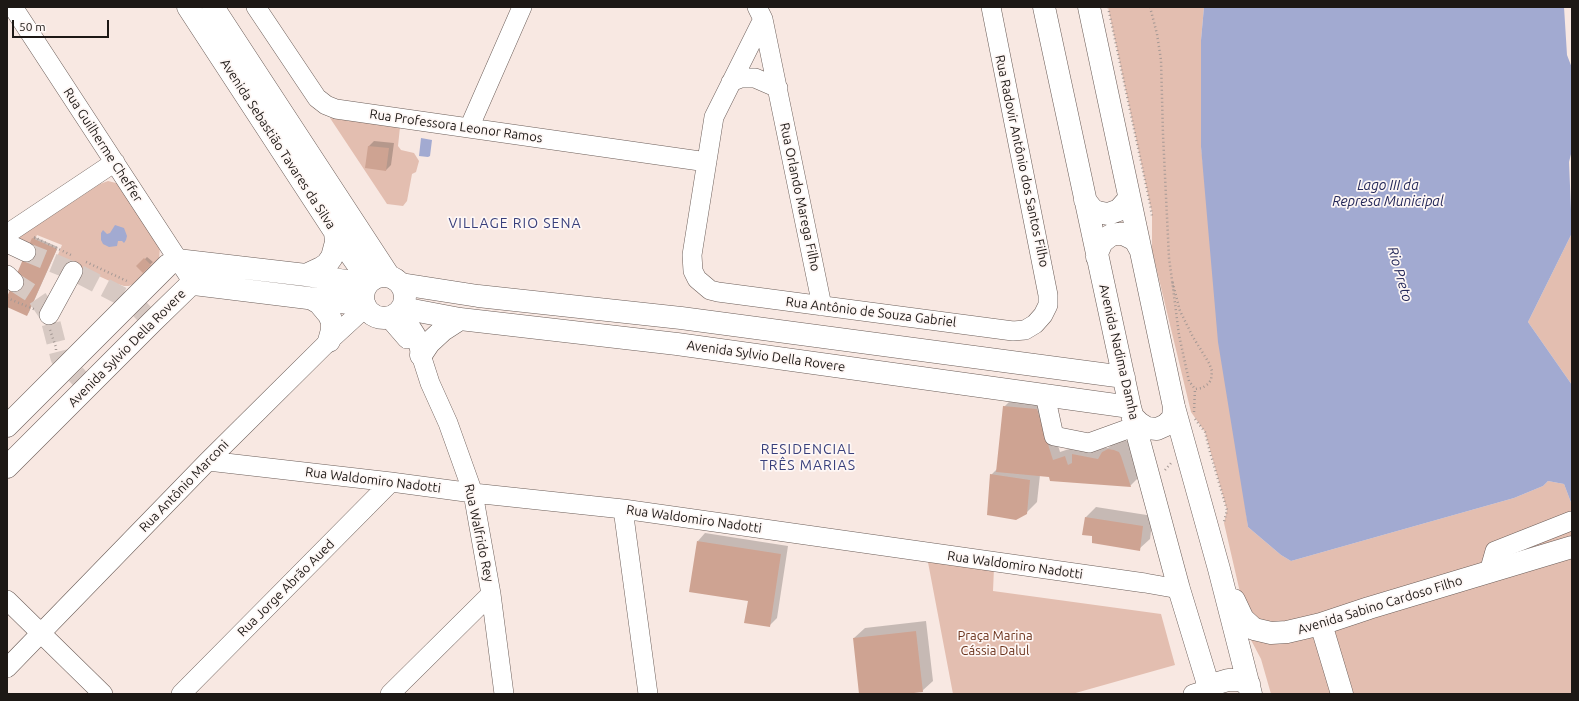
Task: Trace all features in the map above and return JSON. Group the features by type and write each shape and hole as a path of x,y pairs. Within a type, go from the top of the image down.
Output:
{"main road":[{"name":"Avenida Sebastião Tavares da Silva","path":"188,7 335,232 376,290"},
{"name":"Avenida Sebastião Tavares da Silva","path":"213,7 376,290"},
{"name":"Avenida Nadima Damha","path":"1044,7 1124,377 1204,692"},
{"path":"1089,7 1141,251 1182,410 1188,457 1250,689"},
{"path":"1085,200 1092,209 1097,212 1108,214 1119,210 1124,206 1129,196"},
{"path":"306,275 327,264 332,257 336,242 335,232"},
{"path":"1097,257 1102,242 1111,235 1117,234 1129,236 1134,240 1141,251"},
{"path":"7,426 168,265 177,260"},
{"name":"Avenida Sylvio Della Rovere","path":"177,260 306,275 376,290 478,296 681,318 1124,377"},
{"name":"Avenida Sylvio Della Rovere","path":"7,467 147,327 188,287 194,284 312,299 376,290"},
{"path":"376,290 405,296 397,312"},
{"name":"Avenida Sylvio Della Rovere","path":"376,290 377,316 397,312 677,344 1045,395 1134,417"},
{"path":"312,299 325,308 332,322 332,330 329,341"},
{"path":"677,344 681,318"},
{"path":"421,355 429,343 443,330 460,319"},
{"path":"1045,395 1048,367"},
{"path":"1134,417 1138,423 1147,428 1157,428 1166,425 1182,410"},
{"name":"Avenida Sabino Cardoso Filho","path":"1219,569 1230,590 1242,619 1254,629 1271,633 1287,632 1321,624 1369,608 1567,549"},
{"path":"1321,624 1342,694"},
{"path":"1204,692 1218,683 1228,680 1239,680 1250,689"}],"street":[{"name":"Rua Guilherme Cheffer","path":"13,7 194,284"},
{"name":"Rua Professora Leonor Ramos","path":"256,7 270,15 317,98 326,105 336,109 707,162"},
{"path":"469,128 522,7"},
{"name":"Rua Radovir Antônio dos Santos Filho","path":"990,7 1047,284 1048,305 1043,315"},
{"path":"707,162 714,117 731,82 760,13"},
{"name":"Rua Orlando Marega Filho","path":"760,13 778,88 822,306"},
{"path":"731,82 741,78 755,78 778,88"},
{"path":"13,243 115,162"},
{"name":"Rua Antônio de Souza Gabriel","path":"707,162 692,255 693,271 697,279 710,290 1013,331 1025,330 1035,324 1043,315"},
{"path":"49,315 78,264"},
{"name":"Rua Antônio Marconi","path":"7,668 208,461 329,341 376,290"},
{"name":"Rua Walfrido Rey","path":"397,312 421,355 430,383 448,424 473,493 491,594 504,694"},
{"path":"1045,395 1054,436 1089,443 1134,417"},
{"name":"Rua Waldomiro Nadotti","path":"208,461 392,482 473,493 623,509 1179,589"},
{"name":"Rua Jorge Abrão Aued","path":"181,694 392,482"},
{"path":"623,509 648,694"},
{"path":"1489,572 1495,551 1571,521"},
{"path":"390,694 491,594"},
{"path":"7,600 103,694"}],"path":[{"path":"1108,7 1150,204 1152,220"},
{"path":"1150,7 1157,34 1161,60 1169,258 1179,335 1189,381 1195,389 1193,423"},
{"path":"13,243 27,234 78,264 128,282 134,282"},
{"path":"1172,280 1180,311 1212,371 1211,380 1208,384 1202,388 1195,389"},
{"path":"1182,410 1194,416 1205,432 1227,510 1224,523"},
{"path":"1164,471 1173,460 1210,452"}],"green space":[{"path":"1108,7 1204,7 1201,40 1201,147 1248,527 1281,555 1291,561 1514,498 1543,486 1548,481 1564,484 1572,505 1572,694 1271,694 1261,659 1251,640 1224,523 1227,510 1205,432 1191,412 1152,250 1152,212"},
{"path":"330,118 400,127 398,146 401,150 414,153 419,161 416,172 412,174 407,201 403,206 387,204"},
{"path":"108,181 120,184 160,246 159,261 129,286 114,283 57,257 62,245 37,235 32,245 18,238 100,184"},
{"path":"1572,233 1572,385 1528,322"},
{"name":"Praça Marina Cássia Dalul","path":"927,557 994,568 993,591 1161,614 1175,665 1072,694 953,694"}],"water":[{"name":"Lago III da Represa Municipal","path":"1204,7 1564,7 1567,55 1572,68 1572,150 1569,162 1572,233 1528,322 1572,385 1572,505 1564,484 1548,481 1543,486 1514,498 1291,561 1281,555 1248,527 1218,342 1201,147 1201,40"},
{"path":"421,138 432,140 430,156 428,157 419,156"},
{"path":"115,225 124,228 127,236 126,240 124,243 122,241 118,241 117,246 109,247 103,244 101,240 101,233 103,230 107,234 110,233"}],"building":[{"path":"368,146 389,148 386,171 365,168"},
{"path":"32,238 57,249 27,316 7,307 7,297"},
{"path":"144,258 151,265 143,273 136,266"},
{"path":"1003,406 1037,409 1053,460 1065,456 1068,465 1072,463 1072,454 1098,459 1102,452 1108,449 1119,452 1131,487 1050,481 1049,477 996,472"},
{"path":"990,474 1030,480 1027,514 1016,520 987,515"},
{"path":"1085,517 1143,526 1140,551 1092,543 1092,536 1082,535"},
{"path":"697,541 781,554 770,627 744,623 748,601 689,592"},
{"path":"916,631 923,692 905,694 859,694 853,638"}],"tunnel":[{"path":"26,252 73,271 133,302 152,322"},
{"path":"14,282 36,296 49,315 60,358 87,386"}],"district":[{"name":"VILLAGE RIO SENA","path":"515,223"},
{"name":"RESIDENCIAL TRÊS MARIAS","path":"808,458"}],"water label":[{"name":"Rio Preto","path":"1400,274"}]}
